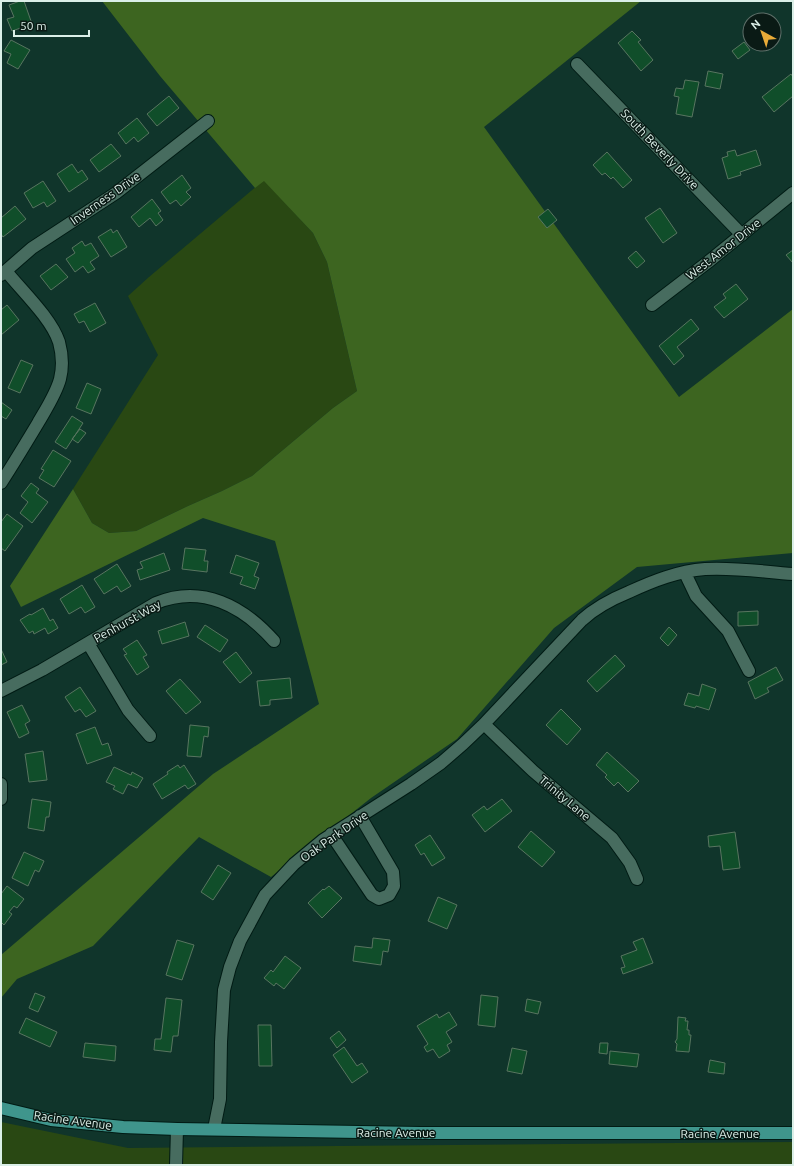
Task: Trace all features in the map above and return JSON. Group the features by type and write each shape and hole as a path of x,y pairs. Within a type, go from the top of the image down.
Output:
{"main road":[{"name":"Racine Avenue","path":"1,1108 51,1120 123,1127 177,1130 412,1133 793,1133"}],"street":[{"name":"South Beverly Drive","path":"577,64 742,234"},
{"name":"Inverness Drive","path":"4,273 37,244 116,193 208,121"},
{"name":"West Amor Drive","path":"652,305 793,193"},
{"path":"1,482 21,453 46,409 58,385 61,369 60,350 53,330 44,317 4,273"},
{"name":"Oak Park Drive","path":"214,1130 220,1099 220,1042 224,990 230,967 240,940 265,895 294,864 331,834 411,784 441,763 484,724 591,611 608,601 665,577 704,569 793,574"},
{"path":"685,573 696,596 728,631 749,671"},
{"name":"Penhurst Way","path":"1,691 42,670 156,603 167,598 177,596 197,596 237,608 274,641"},
{"path":"88,642 128,710 150,736"},
{"name":"Trinity Lane","path":"484,724 533,771 612,838 630,863 637,880"},
{"path":"1,784 1,799"},
{"path":"331,834 372,895 379,899 389,895 394,886 393,872 360,816"},
{"path":"176,1165 177,1130"}],"green space":[{"path":"102,1 641,1 484,127 679,397 793,309 793,553 637,567 554,628 457,739 371,798 271,877 199,837 93,946 17,979 1,998 1,955 213,774 319,704 275,541 203,518 21,607 10,586 73,489 92,523 109,533 136,531 252,476 333,408 357,391 327,262 313,233 264,181 255,188 160,76"},
{"path":"264,180 313,233 327,262 357,391 333,408 252,476 136,531 109,533 92,523 73,489 158,355 128,296"},
{"path":"1,1122 128,1148 793,1142 793,1165 1,1165"}],"building":[{"path":"24,1 32,24 12,31 7,19 14,17 9,5"},
{"path":"632,31 641,40 638,42 653,60 641,71 618,43"},
{"path":"11,40 30,50 18,69 7,63 11,54 4,51"},
{"path":"742,44 742,52 747,52 738,59 732,51"},
{"path":"708,71 723,74 720,89 705,86"},
{"path":"791,74 793,77 793,96 774,112 762,97"},
{"path":"685,80 699,82 692,117 676,114 679,97 674,96 676,88 683,89"},
{"path":"169,96 179,108 157,126 147,114"},
{"path":"137,118 149,133 138,142 134,137 126,144 118,133"},
{"path":"111,144 121,156 99,172 90,160"},
{"path":"735,150 737,156 756,150 761,165 740,172 741,175 728,179 722,158 728,156 727,152"},
{"path":"607,152 632,180 623,188 613,177 611,179 605,173 602,175 593,165"},
{"path":"72,164 78,173 82,170 88,179 69,192 57,174"},
{"path":"182,175 191,188 186,192 191,197 181,206 176,200 170,204 161,192"},
{"path":"43,181 56,201 47,207 44,202 33,208 24,193"},
{"path":"152,199 161,211 158,213 163,220 156,226 150,218 139,227 131,217"},
{"path":"15,206 26,219 3,237 1,234 1,218"},
{"path":"660,208 677,233 663,243 645,218"},
{"path":"548,209 557,220 547,228 538,217"},
{"path":"111,229 113,233 117,230 127,247 111,257 98,237"},
{"path":"82,241 85,246 91,243 99,256 90,262 95,269 88,273 83,266 75,272 66,259 75,253 72,248"},
{"path":"793,250 793,263 786,255"},
{"path":"636,251 645,261 637,268 628,258"},
{"path":"56,264 68,277 51,290 40,276"},
{"path":"736,284 748,299 724,318 714,307 726,298 723,294"},
{"path":"95,303 106,323 90,332 84,321 79,323 74,314"},
{"path":"7,305 19,320 1,335 1,310"},
{"path":"691,319 699,329 677,347 684,356 674,365 659,346"},
{"path":"21,360 33,365 20,393 8,388"},
{"path":"87,383 101,389 91,414 76,408"},
{"path":"1,402 12,410 6,419 1,416"},
{"path":"72,416 83,423 66,449 55,442"},
{"path":"80,429 86,433 78,443 72,439"},
{"path":"53,450 71,461 54,487 39,478 44,470 41,469"},
{"path":"31,483 39,489 36,493 48,502 32,523 20,513 28,502 21,496"},
{"path":"7,514 23,526 5,551 1,548 1,522"},
{"path":"185,548 206,550 204,561 208,561 207,572 182,569"},
{"path":"164,553 170,570 140,580 137,570 143,568 140,562"},
{"path":"236,555 259,563 254,576 259,578 255,589 240,584 243,577 230,573"},
{"path":"117,564 131,586 121,592 117,586 104,594 94,579"},
{"path":"82,585 95,607 85,613 81,607 69,614 60,599"},
{"path":"43,608 50,621 53,619 58,628 48,634 45,628 34,634 33,631 29,633 20,620"},
{"path":"758,611 758,625 738,626 738,612"},
{"path":"185,622 189,636 162,644 158,631"},
{"path":"205,625 228,640 220,652 197,637"},
{"path":"669,627 677,635 668,646 660,638"},
{"path":"137,640 147,655 143,657 149,667 137,675 124,655 127,654 123,649"},
{"path":"1,649 7,662 1,665"},
{"path":"236,652 252,673 240,683 223,662"},
{"path":"615,655 625,666 597,692 587,681"},
{"path":"776,667 783,680 767,688 769,692 755,699 748,682"},
{"path":"290,678 292,698 270,700 270,705 260,706 257,681"},
{"path":"180,679 201,702 186,714 166,691"},
{"path":"702,684 716,689 709,710 696,706 695,708 684,705 688,693 699,696"},
{"path":"80,687 96,711 86,717 80,709 75,712 65,697"},
{"path":"22,705 30,721 25,724 29,733 19,738 7,712"},
{"path":"561,709 581,729 567,745 546,725"},
{"path":"190,725 209,727 208,737 204,736 201,757 187,756"},
{"path":"95,727 102,745 108,743 112,755 87,764 76,734"},
{"path":"43,751 47,780 29,782 25,754"},
{"path":"607,752 639,781 628,792 618,782 614,786 605,777 607,775 596,765"},
{"path":"178,765 180,768 184,765 196,784 188,789 185,785 162,799 153,784"},
{"path":"114,767 131,775 132,772 143,778 137,788 128,784 123,794 113,789 115,786 106,782"},
{"path":"32,799 51,802 49,817 46,817 44,831 28,828"},
{"path":"502,799 512,811 485,832 472,815 484,806 487,810"},
{"path":"531,831 555,852 542,867 518,847"},
{"path":"735,832 740,868 723,870 720,846 709,847 708,836"},
{"path":"430,835 445,858 432,866 424,853 421,855 415,845"},
{"path":"24,852 44,861 39,872 35,870 28,886 12,878"},
{"path":"218,865 231,873 213,900 201,892"},
{"path":"7,886 24,899 17,908 14,906 9,912 12,914 4,925 1,922 1,894"},
{"path":"329,886 342,898 322,918 308,903 323,889 324,890"},
{"path":"438,897 457,905 447,929 428,921"},
{"path":"373,938 390,940 388,952 383,951 381,965 353,961 355,946 372,948"},
{"path":"643,938 653,963 623,974 621,968 625,967 621,956 637,950 633,942"},
{"path":"177,940 194,945 182,980 166,975"},
{"path":"285,956 301,968 284,989 276,983 274,986 264,978 271,970 273,972"},
{"path":"35,993 45,997 38,1012 29,1008"},
{"path":"481,995 498,997 495,1027 478,1025"},
{"path":"166,998 182,1000 178,1036 173,1036 171,1052 154,1050 155,1039 161,1039"},
{"path":"527,999 541,1002 538,1014 525,1011"},
{"path":"449,1012 457,1025 446,1032 452,1042 447,1045 450,1051 439,1058 433,1049 427,1052 424,1047 428,1044 417,1026 437,1014 439,1018"},
{"path":"678,1017 686,1018 685,1021 688,1021 687,1030 689,1030 689,1035 691,1035 689,1052 676,1051 677,1044 675,1042 677,1039"},
{"path":"26,1018 57,1032 50,1047 19,1033"},
{"path":"258,1025 271,1025 272,1066 259,1066"},
{"path":"339,1031 346,1040 337,1048 330,1038"},
{"path":"85,1043 116,1046 115,1061 83,1057"},
{"path":"600,1043 608,1043 607,1054 599,1053"},
{"path":"344,1047 357,1066 362,1063 368,1072 352,1083 333,1055"},
{"path":"512,1048 527,1051 522,1074 507,1071"},
{"path":"610,1051 639,1054 637,1067 609,1064"},
{"path":"710,1060 725,1063 724,1074 708,1072"}]}
